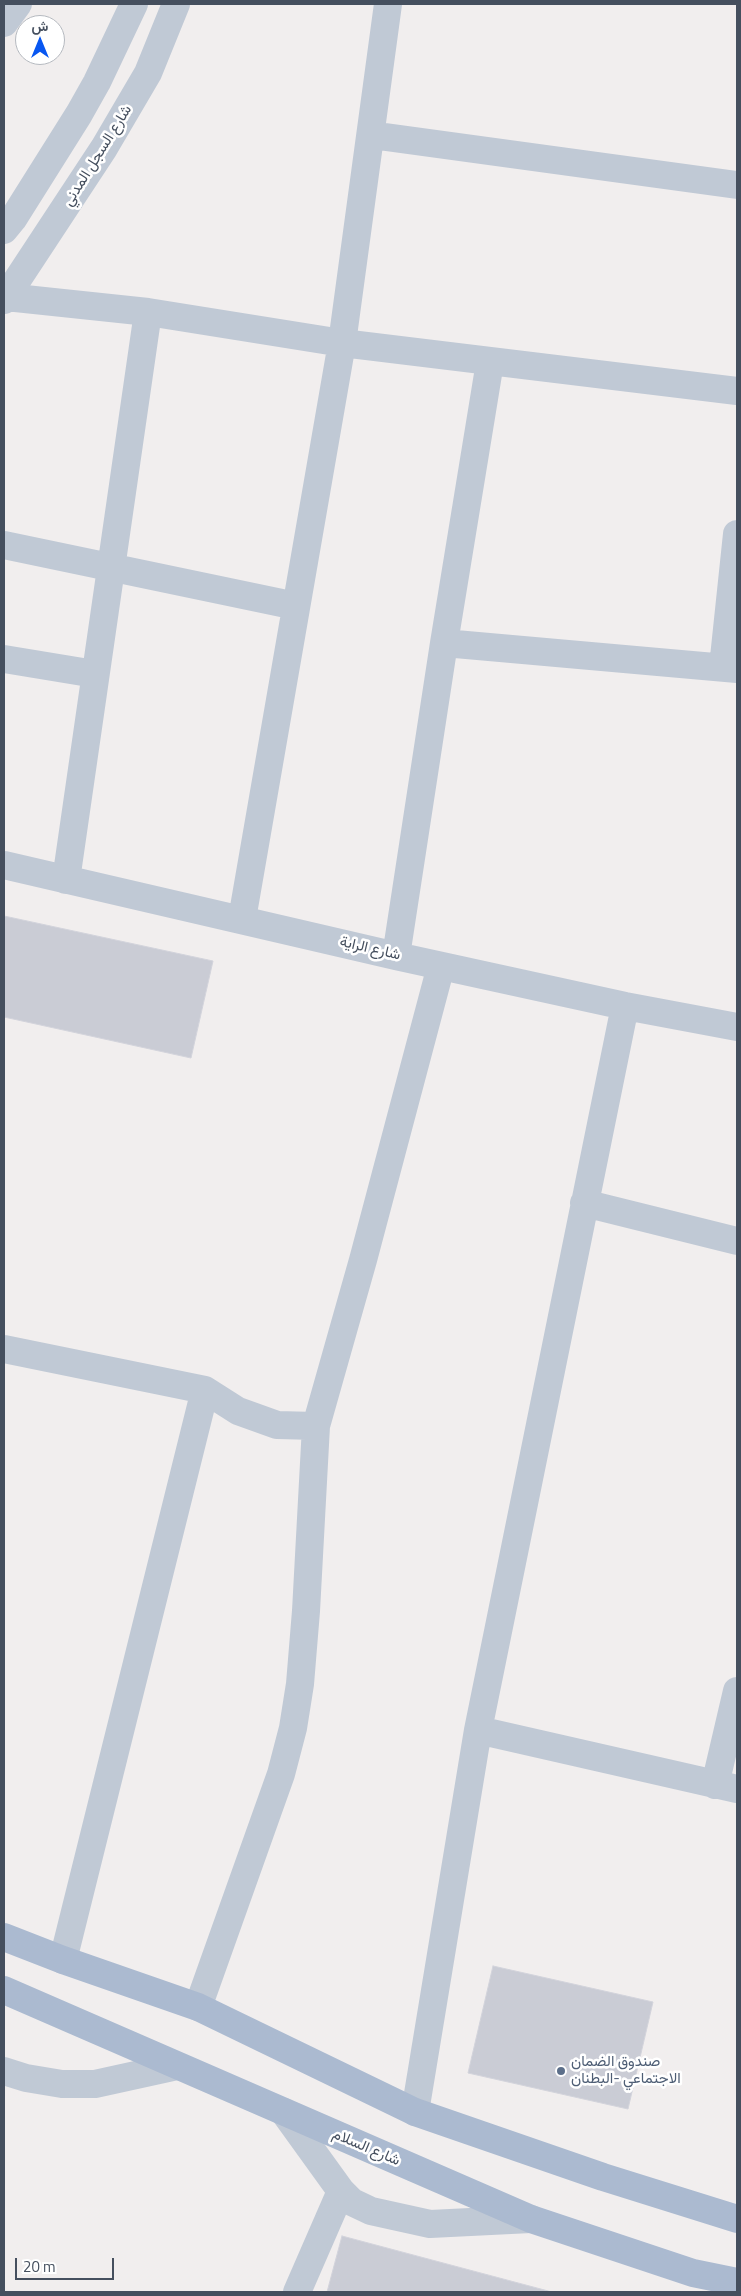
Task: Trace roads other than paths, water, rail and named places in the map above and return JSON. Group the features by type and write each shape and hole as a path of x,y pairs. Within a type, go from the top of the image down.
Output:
{"main road":[{"path":"4,1937 63,1960 198,2007 415,2112 603,2177 737,2219"},
{"name":"شارع السلام","path":"4,1990 531,2219 693,2273 737,2282"}],"street":[{"path":"4,23 18,4"},
{"path":"4,230 13,219 79,114 97,82 134,4"},
{"name":"شارع السجل المدني","path":"5,298 104,148 148,73 176,4"},
{"path":"242,919 342,343 388,4"},
{"path":"371,135 737,185"},
{"path":"5,298 148,312 342,343 737,390"},
{"path":"66,880 148,312"},
{"path":"396,956 444,643 490,362"},
{"path":"444,643 730,668 737,534"},
{"path":"4,546 296,606"},
{"path":"4,659 95,674"},
{"name":"شارع الراية","path":"4,865 441,966 625,1006 737,1027"},
{"path":"198,2007 281,1774 293,1728 300,1684 306,1611 316,1426 361,1269 441,966"},
{"path":"415,2112 478,1730 625,1006"},
{"path":"584,1203 737,1241"},
{"path":"4,1349 205,1390 238,1411 277,1425 316,1426"},
{"path":"63,1960 205,1390"},
{"path":"478,1730 726,1787 737,1692"},
{"path":"4,2071 26,2078 62,2084 95,2084 177,2066"},
{"path":"284,2112 341,2191 352,2202 371,2211 430,2224 531,2219"},
{"path":"297,2292 341,2191"}],"place":[{"name":"صندوق الضمان الاجتماعي -البطنان","path":"561,2071"}]}
